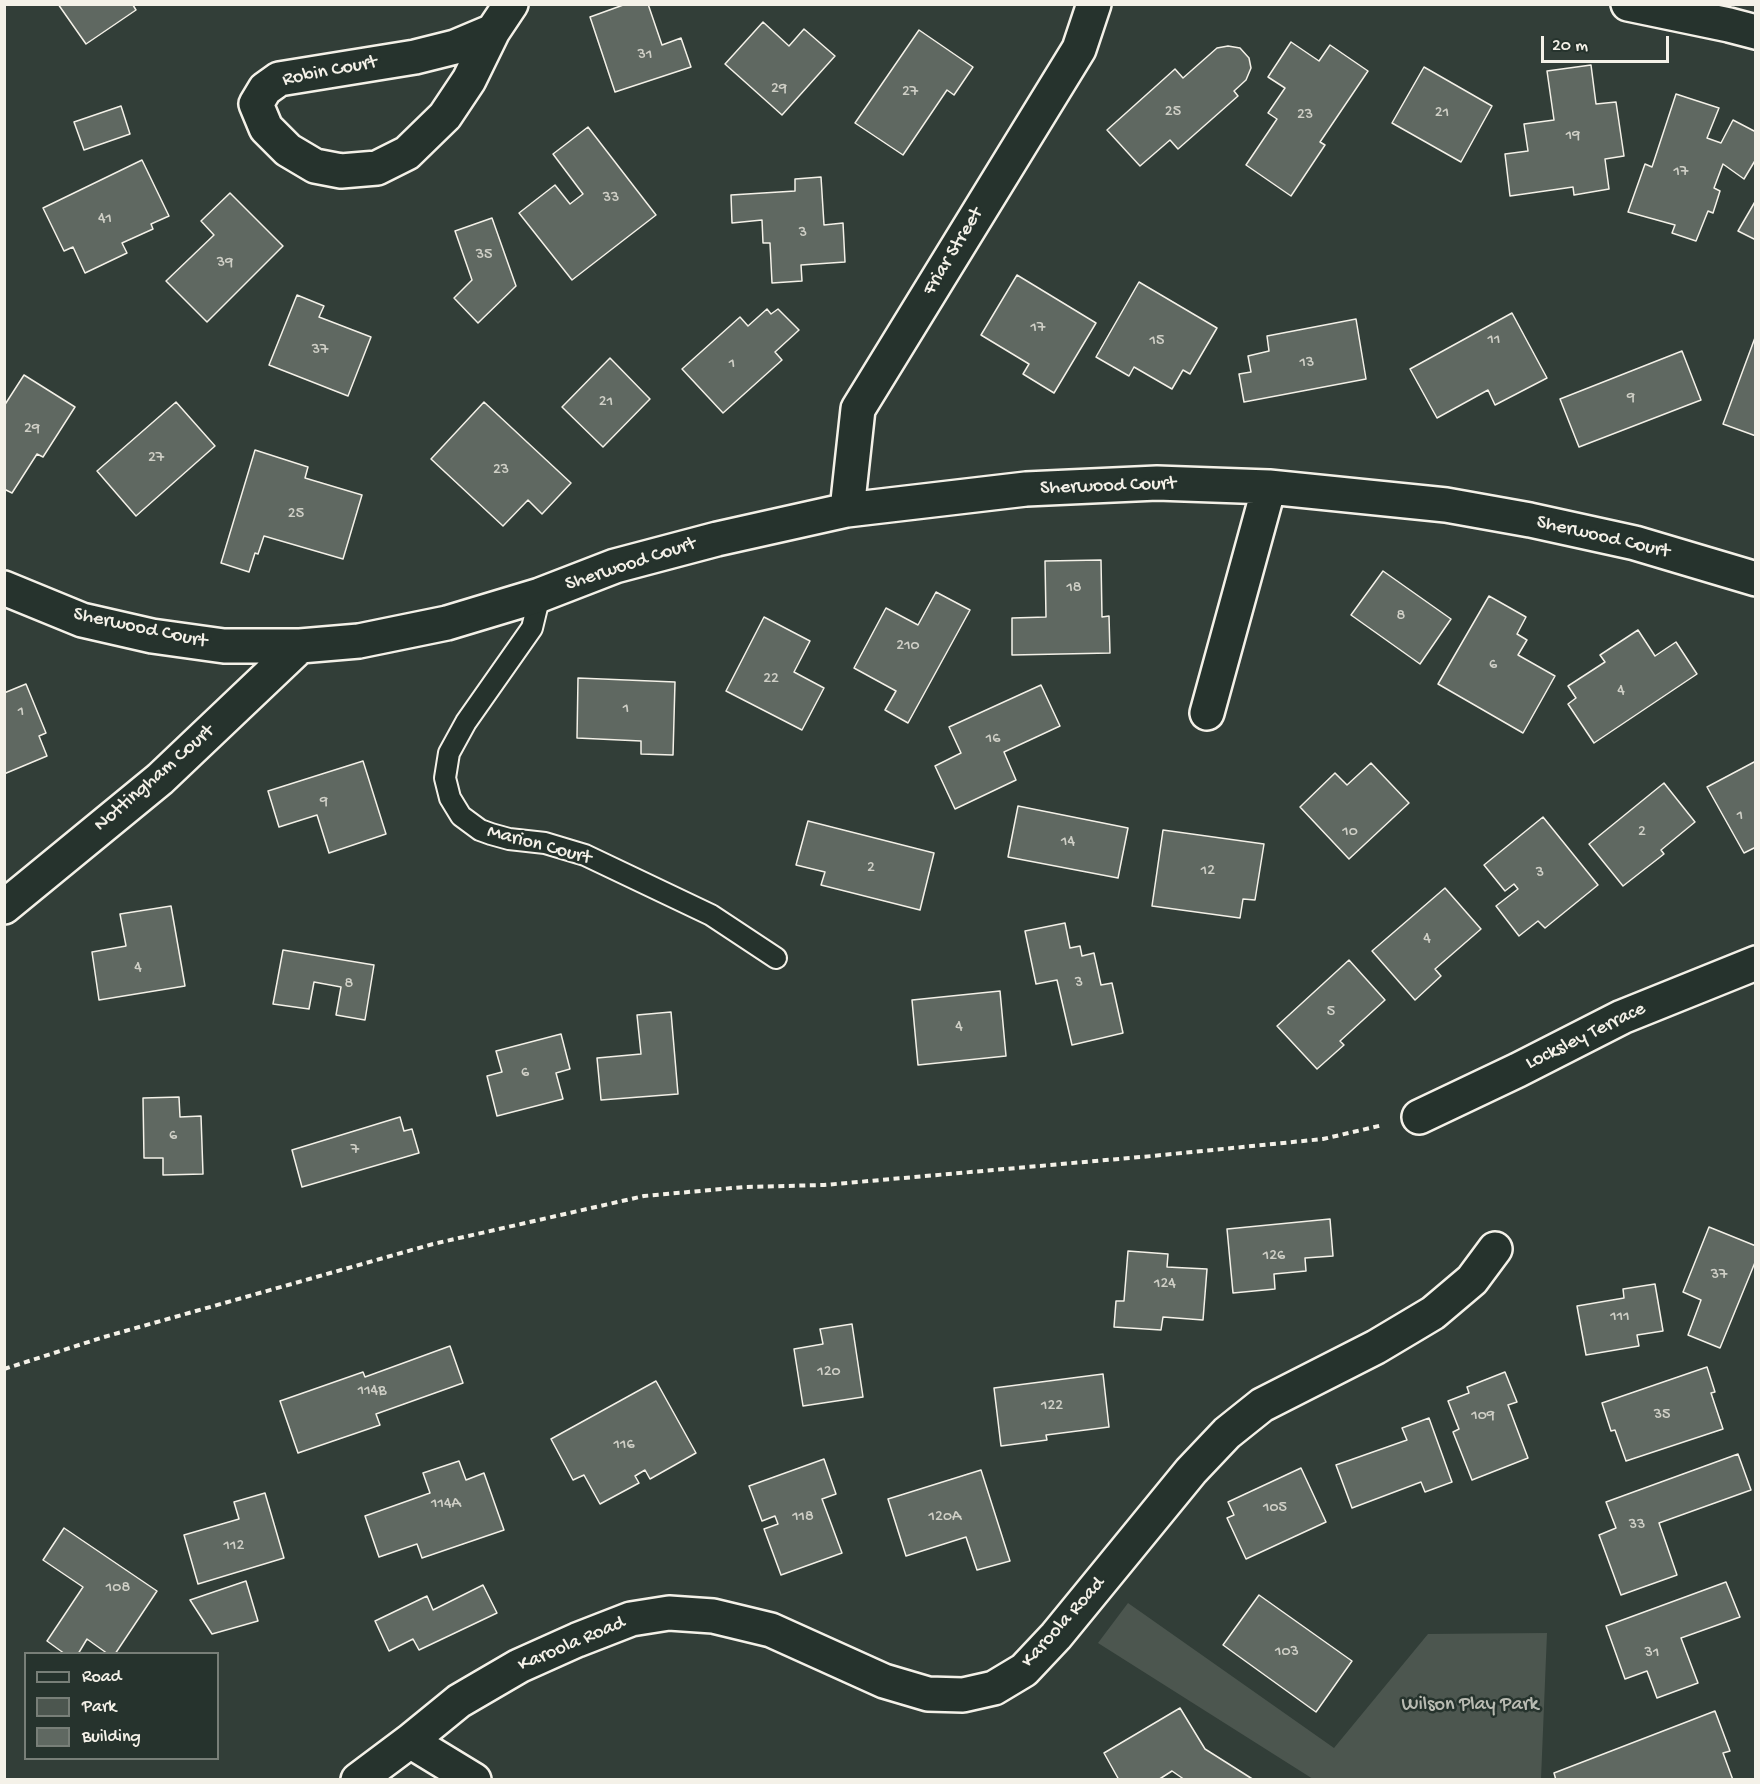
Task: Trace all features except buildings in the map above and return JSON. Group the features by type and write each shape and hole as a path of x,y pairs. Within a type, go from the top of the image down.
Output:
{"street":[{"name":"Friar Street","path":"847,510 858,409 1079,49 1094,4"},
{"path":"1628,4 1755,32"},
{"name":"Robin Court","path":"502,18 470,80 445,116 407,153 377,168 341,171 315,166 288,150 281,143 267,128 256,104 265,89 279,79 415,57 455,47 502,18"},
{"name":"Sherwood Court","path":"4,588 82,620 152,636 224,646 300,646 359,641 447,623 540,595 626,563 717,539 847,510 1026,489 1157,483 1269,487 1446,505 1530,520 1635,543 1755,579"},
{"path":"1207,713 1269,487"},
{"name":"Nottingham Court","path":"4,907 159,779 300,646"},
{"name":"Locksley Terrace","path":"1419,1117 1622,1017 1755,963"},
{"name":"Karoola Road","path":"358,1779 410,1742 459,1701 519,1666 631,1619 669,1613 713,1616 771,1630 884,1681 928,1694 963,1695 994,1688 1024,1670 1056,1636 1191,1471 1227,1433 1262,1405 1376,1347 1433,1313 1472,1280 1495,1249"},
{"path":"410,1742 474,1779"}],"lane":[{"name":"Marion Court","path":"540,595 532,628 466,722 449,753 445,778 450,798 461,816 480,830 491,834 509,839 545,843 585,855 711,915 776,958"}],"path":[{"path":"4,1369 104,1337 433,1244 644,1196 744,1187 824,1185 1312,1140 1419,1117"}],"green space":[{"name":"Wilson Play Park","path":"1128,1603 1334,1748 1428,1634 1547,1633 1541,1779 1313,1779 1098,1643"}]}
